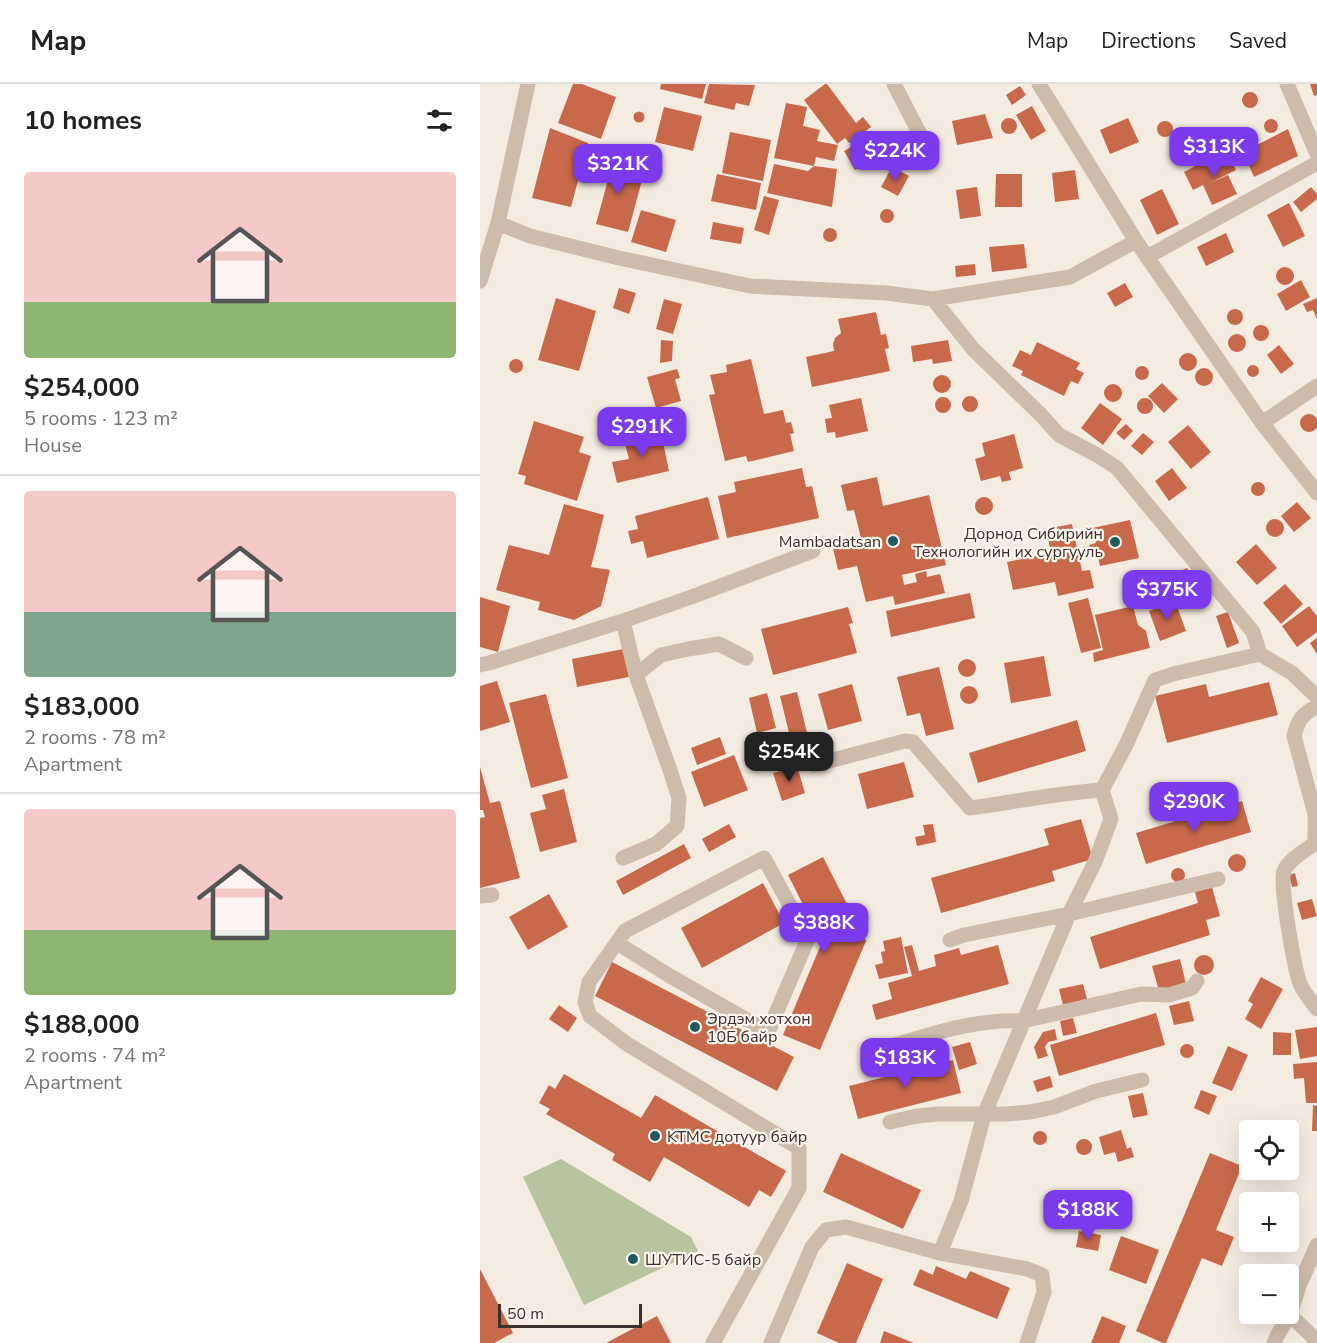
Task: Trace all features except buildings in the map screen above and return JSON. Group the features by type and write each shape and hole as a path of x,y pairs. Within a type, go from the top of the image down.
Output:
{"street":[{"path":"480,281 498,223 528,84"},
{"path":"894,84 926,146"},
{"path":"1039,84 1136,242 1262,423 1317,494"},
{"path":"1287,84 1317,154"},
{"path":"1147,257 1317,163"},
{"path":"498,223 530,236 750,286 886,293 933,299 1070,277 1136,242"},
{"path":"933,299 973,349 1059,435 1098,455 1117,468 1253,632 1260,654 1292,673 1317,697"},
{"path":"1262,423 1317,386"},
{"path":"480,665 623,621 813,551"},
{"path":"623,621 636,675 679,798 677,826 656,844 623,858"},
{"path":"636,675 661,656 719,644 746,658"},
{"path":"940,1253 961,1201 984,1115 1069,914 1095,862 1111,819 1102,790 1126,745 1155,680 1260,654"},
{"path":"1317,706 1304,713 1297,724 1294,736 1315,814 1315,843 1289,864 1284,870 1283,879 1288,924 1301,986 1317,1009"},
{"path":"814,765 905,741 913,742 970,808 1068,792 1102,790"},
{"path":"616,943 768,1032 807,941 764,858 625,931 616,943 589,982 585,1002 590,1016 627,1044 800,1148 799,1188 713,1343"},
{"path":"950,940 964,934 1069,914 1218,879"},
{"path":"881,1049 960,1027 1007,1020 1023,1021 1141,994 1169,995 1192,988 1197,981"},
{"path":"890,1122 928,1115 1022,1113 1054,1107 1096,1091 1142,1080"},
{"path":"771,1343 812,1247 826,1230 846,1227 940,1253 1027,1269 1042,1275 1044,1292 1027,1343"},
{"path":"1299,1286 1317,1245"},
{"path":"1274,1343 1285,1324"},
{"path":"1299,1324 1317,1341"}],"green space":[{"path":"561,1159 691,1237 698,1251 584,1305 523,1177"}],"place":[{"name":"Mambadatsan","path":"893,541"},
{"name":"Дорнод Сибирийн Технологийн их сургууль","path":"1115,542"},
{"name":"Эрдэм хотхон 10Б байр","path":"695,1027"},
{"name":"KTMC дотуур байр","path":"655,1136"},
{"name":"ШУТИС-5 байр","path":"633,1259"}]}
